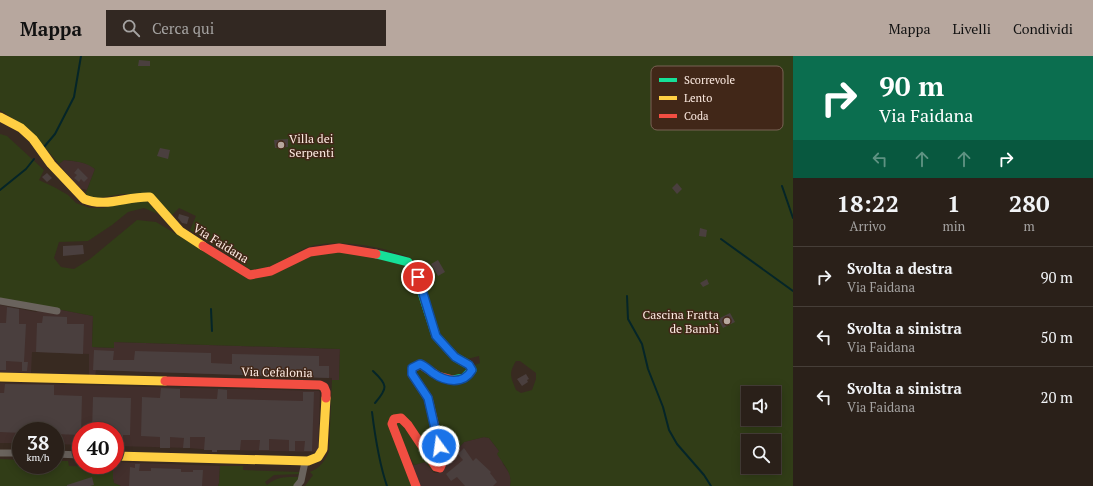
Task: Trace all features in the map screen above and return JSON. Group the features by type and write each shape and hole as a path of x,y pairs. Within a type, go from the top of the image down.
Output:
{"street":[{"name":"Via Faidana","path":"0,117 21,128 33,139 51,164 84,199 92,203 100,204 137,197 150,197 180,231 250,275 271,271 310,252 340,248 374,253 408,262 418,277 436,336 455,357 469,365 472,370 463,380 453,382 435,374 420,364 412,368 412,374 428,398 443,462 440,468 436,467 408,425 401,418 394,419 392,424 416,486"},
{"path":"0,301 56,312"},
{"name":"Via Cefalonia","path":"0,377 320,385 326,392 323,449 320,456 305,462"},
{"path":"0,453 12,453"},
{"path":"124,456 305,462 300,481 297,486"}],"shaded area":[{"path":"64,160 80,162 90,165 95,169 87,190 79,188 59,164"},
{"path":"0,305 36,312 39,310 57,309 93,316 92,347 114,348 114,342 340,349 339,380 332,380 332,378 96,370 95,377 89,377 89,354 36,352 32,352 31,373 0,372"},
{"path":"0,383 319,391 320,393 318,452 226,450 217,447 217,452 212,452 212,450 190,448 124,446 124,422 72,422 72,445 64,444 64,422 12,422 12,443 0,443"},
{"path":"484,437 489,438 499,451 503,464 510,474 510,486 419,486 411,466 425,462 434,473 438,473 464,442"},
{"path":"124,462 220,466 218,486 121,486 114,483 113,474 124,474"}],"green space":[{"path":"0,56 793,56 793,486 510,486 511,481 509,473 497,454 499,451 489,438 484,437 464,442 446,462 413,372 418,367 453,385 475,365 480,363 479,356 467,359 458,354 440,334 410,258 388,250 374,247 345,243 332,243 308,247 275,264 251,270 190,230 196,216 179,208 172,215 148,195 122,194 94,199 85,195 95,169 84,163 72,161 64,160 59,164 30,130 0,110","holes":["516,361 520,361 536,373 536,379 532,390 521,393 516,390 511,376 511,372"]},
{"path":"0,134 7,136 44,170 39,180 68,195 76,203 90,208 103,208 130,202 147,201 158,214 144,208 128,212 88,241 59,242 54,258 61,267 74,269 90,259 137,220 156,222 252,279 309,255 340,250 406,265 415,277 434,337 469,369 453,379 414,363 440,464 395,415 412,486 305,486 313,475 310,472 322,464 329,451 332,380 339,380 340,349 114,342 114,348 92,347 93,316 0,298"},
{"path":"399,421 435,468 434,472 425,462 414,465 395,426"},
{"path":"0,459 12,460 12,474 64,474 64,461 68,461 69,466 72,466 72,474 113,474 114,483 121,486 0,486"},
{"path":"220,466 243,466 243,470 300,472 300,474 274,475 265,482 267,485 275,480 286,477 299,477 295,486 218,486"}],"building":[{"path":"139,60 150,61 150,66 138,66"},
{"name":"Villa dei Serpenti","path":"288,139 288,147 275,148 274,140"},
{"path":"160,148 170,150 168,159 157,156"},
{"path":"78,168 88,178 84,182 81,179 79,182 74,178 77,175 74,173"},
{"path":"47,173 52,178 47,182 42,177"},
{"path":"677,183 682,189 677,194 672,188"},
{"path":"179,214 189,217 187,224 182,223 178,218"},
{"path":"700,228 707,230 706,237 699,236"},
{"path":"83,245 84,254 63,256 63,246"},
{"path":"438,260 445,272 438,276 431,264"},
{"path":"707,279 709,284 703,287 700,283"},
{"path":"7,307 19,309 19,324 26,324 24,362 28,362 27,371 22,371 22,362 6,361 6,370 0,370 0,323 6,323"},
{"name":"Cascina Fratta de Bambì","path":"730,313 735,322 723,328 718,319"},
{"path":"43,316 67,317 67,324 84,324 83,354 36,352 37,323 42,323"},
{"path":"94,350 114,351 113,360 134,360 135,351 211,353 211,363 232,364 232,354 319,356 319,366 329,366 329,378 93,370"},
{"path":"526,374 529,379 527,380 528,382 522,386 517,379"},
{"path":"5,384 54,385 54,395 82,396 81,422 72,422 72,435 64,434 64,422 12,422 12,433 0,432 0,393 4,393"},
{"path":"161,388 180,389 180,398 217,399 218,389 227,390 227,399 303,401 303,392 314,392 312,451 304,451 305,441 295,441 295,451 289,451 289,440 269,439 269,450 259,450 260,440 241,440 240,450 217,450 217,452 212,452 212,450 204,450 205,437 190,437 190,448 183,448 184,438 170,437 170,448 160,448 160,437 141,436 142,397 160,398"},
{"path":"93,397 131,398 130,435 124,435 124,422 92,422"},
{"path":"464,448 473,461 476,458 491,472 490,473 497,482 493,486 465,486 457,477 451,481 446,474 463,460 458,454"},
{"path":"135,464 140,464 139,471 151,471 151,468 181,469 181,472 203,470 202,486 129,486 130,467 135,468"},
{"path":"92,477 94,485 67,486 67,485"}],"waterway":[{"path":"44,147 55,134 74,97 81,56"},
{"path":"0,190 26,169 34,159"},
{"path":"782,186 793,218"},
{"path":"721,239 793,291"},
{"path":"627,296 628,319 642,344 648,369 663,407 669,430 677,444 704,475 711,486"},
{"path":"211,309 212,331"},
{"path":"373,371 384,383 384,390 375,403"},
{"path":"372,412 376,440 387,486"}],"traffic: fast":[{"path":"376,254 408,262 417,277 436,336 455,357 469,365 472,370 464,378 453,380"}],"traffic: slow":[{"path":"0,117 21,128 33,139 51,164 84,199 108,202 150,197 180,231 203,246"},
{"path":"0,377 165,381"},
{"path":"124,456 308,461 318,457 323,449 326,398"}],"traffic: jam":[{"path":"203,246 250,275 271,271 310,252 339,248 376,254"},
{"path":"416,486 392,424 394,419 401,418 408,425 436,467 440,468 443,461 428,398 412,374 412,369 420,364 438,376 453,380"},
{"path":"165,381 320,385 324,387 326,398"}],"place":[{"name":"Villa dei Serpenti","path":"281,145"},
{"name":"Cascina Fratta de Bambì","path":"727,321"}],"route":[{"path":"418,277 436,336 455,357 469,365 472,370 463,380 453,382 435,374 420,364 412,368 411,371 416,383 428,398 439,446"}]}
